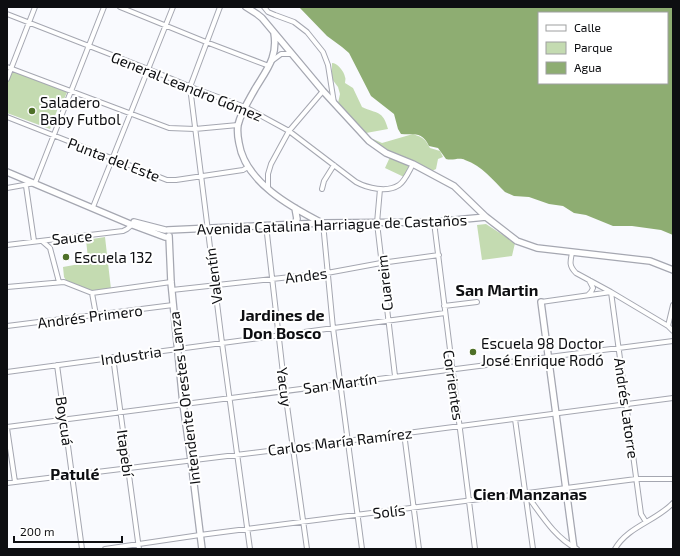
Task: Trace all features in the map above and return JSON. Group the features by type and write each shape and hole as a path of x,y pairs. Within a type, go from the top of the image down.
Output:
{"street":[{"path":"7,79 9,68 35,7"},
{"path":"7,188 26,186 35,183 104,7"},
{"path":"120,7 269,66"},
{"path":"94,208 173,7"},
{"name":"Valentín","path":"220,7 190,86 229,398 250,549"},
{"path":"246,7 257,14 273,31 323,91 377,148 413,164 454,186 486,217 514,238 526,245 537,248 645,260 673,270"},
{"path":"264,7 268,12 294,22 307,32 323,52 328,65 334,103"},
{"name":"General Leandro Gómez","path":"7,14 245,107 289,131 364,186 380,189 399,185 413,164"},
{"path":"273,31 275,40 273,60"},
{"path":"291,54 281,54 273,60 245,107 238,125 239,147 253,175 295,208 323,223 333,328 362,549"},
{"path":"9,68 169,128 195,129 238,125"},
{"path":"268,188 268,174 271,164 289,131 323,91"},
{"name":"Punta del Este","path":"7,117 168,180 243,170 248,167"},
{"path":"322,188 324,181 334,165"},
{"name":"Avenida Catalina Harriague de Castaños","path":"7,172 94,208 167,234 178,230 266,225 434,222 486,217"},
{"path":"26,186 34,241"},
{"name":"Cuareim","path":"380,189 377,223 395,376"},
{"path":"294,224 297,219 295,208"},
{"name":"Corrientes","path":"434,222 476,549"},
{"name":"Sauce","path":"7,245 123,232 133,223"},
{"name":"Yacuy","path":"266,225 278,335 306,549"},
{"name":"Intendente Orestes Lanza","path":"167,234 170,247 171,282 183,404 202,549"},
{"path":"42,241 50,248 59,282"},
{"path":"572,253 570,263 571,268 576,273 668,326 673,331"},
{"name":"Andes","path":"172,290 327,273 381,263 439,255"},
{"path":"588,295 593,288 589,280"},
{"path":"7,287 64,282 92,293 171,282"},
{"path":"575,548 565,489 541,302 611,292"},
{"name":"Andrés Latorre","path":"611,292 641,514 646,522"},
{"path":"92,293 96,315"},
{"path":"444,306 477,302"},
{"name":"Andrés Primero","path":"7,326 173,305"},
{"path":"668,326 673,306"},
{"name":"Industria","path":"7,372 445,313"},
{"name":"San Martín","path":"7,427 673,341"},
{"name":"Itapebí","path":"113,358 139,546"},
{"name":"Boycuá","path":"58,365 82,549"},
{"name":"Carlos María Ramírez","path":"7,483 293,448 673,398"},
{"path":"515,419 533,549"},
{"path":"7,427 15,482"},
{"path":"404,433 419,549"},
{"name":"Solís","path":"105,549 139,546 200,535 358,514 636,479 673,479"},
{"path":"526,494 552,530 575,548"},
{"path":"614,549 623,537 667,509 673,503"}],"green space":[{"path":"332,63 336,64 342,70 345,83 353,88 362,107 382,116 388,129 366,133 338,103 340,94 338,87 332,79"},
{"path":"14,72 67,92 60,109 58,108 50,129 7,113 7,84 11,73"},
{"path":"413,134 424,139 430,148 440,151 443,157 438,159 436,169 432,171 381,148 372,141 373,139 382,143"},
{"path":"390,157 409,166 404,177 385,168"},
{"path":"486,224 515,243 512,256 482,260 477,225"},
{"path":"105,237 111,289 94,291 67,282 64,277 63,267 85,263 88,258 86,240"}],"water":[{"path":"299,7 673,7 673,235 661,230 632,226 613,226 586,215 574,213 563,206 549,204 529,197 514,196 505,192 477,166 463,159 446,159 438,148 429,146 421,136 414,134 401,134 394,114 371,96 349,53 327,36"}],"place":[{"name":"Saladero Baby Futbol","path":"32,111"},
{"name":"Escuela 132","path":"66,257"},
{"name":"Escuela 98 Doctor José Enrique Rodó","path":"473,352"}],"district":[{"name":"San Martin","path":"497,289"},
{"name":"Jardines de Don Bosco","path":"282,323"},
{"name":"Patulé","path":"75,473"},
{"name":"Cien Manzanas","path":"530,493"}]}
